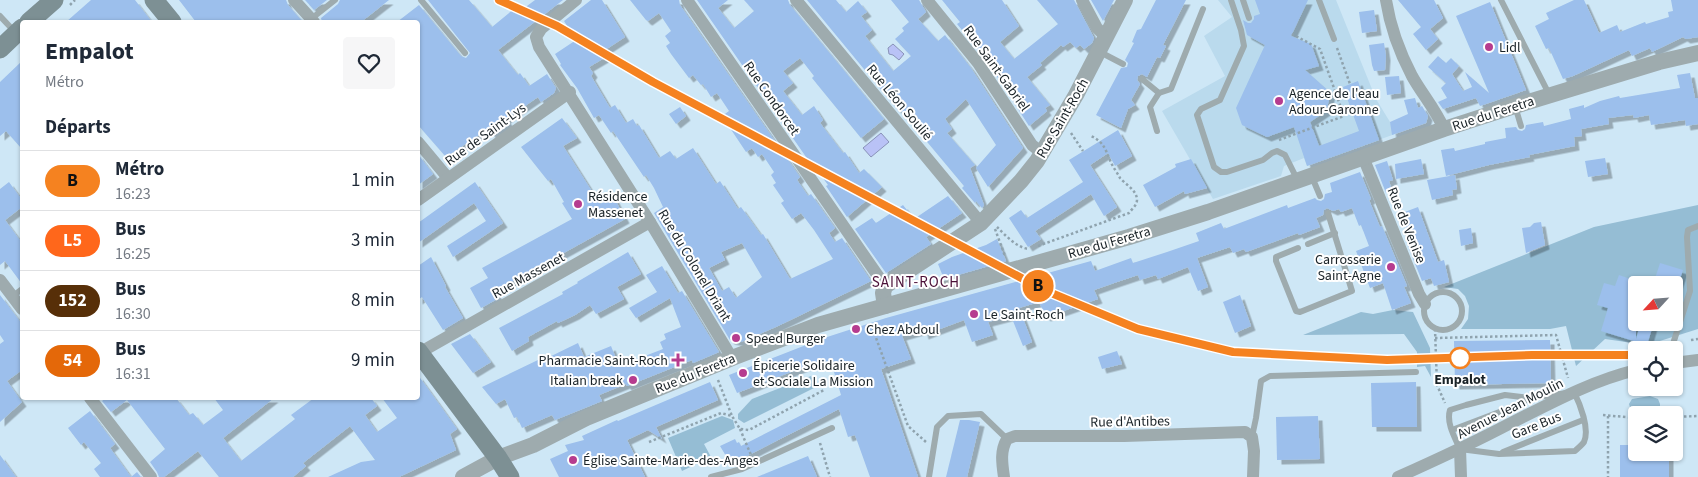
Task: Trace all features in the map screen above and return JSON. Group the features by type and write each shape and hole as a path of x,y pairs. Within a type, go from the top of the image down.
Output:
{"main road":[{"path":"32,20 54,0"},
{"path":"154,0 170,20"},
{"path":"0,49 20,31"},
{"path":"420,355 498,458 510,477"}],"street":[{"path":"294,0 311,20"},
{"name":"Rue du Colonel Driant","path":"576,0 536,36 539,47 570,92 732,358"},
{"name":"Rue Condorcet","path":"687,0 885,286"},
{"name":"Rue Léon Soulié","path":"796,0 981,223"},
{"name":"Rue Saint-Gabriel","path":"927,0 978,63 1032,145 1042,153"},
{"path":"1082,0 1098,28 1106,36"},
{"name":"Rue Saint-Roch","path":"885,286 981,223 1021,181 1042,153 1062,119 1125,0"},
{"path":"1386,0 1392,28 1401,52 1412,76 1440,119 1444,129"},
{"name":"Rue du Feretra","path":"463,477 498,458 533,445 586,418 818,325 1129,237 1208,212 1515,106 1650,64 1698,53"},
{"name":"Rue de Saint-Lys","path":"420,199 570,92"},
{"path":"420,144 448,178"},
{"name":"Rue de Venise","path":"1363,157 1419,294 1425,304"},
{"name":"Rue Massenet","path":"420,351 650,222"},
{"path":"0,280 18,293"},
{"path":"885,286 883,293 885,306"},
{"path":"1683,362 1698,360"},
{"name":"Avenue Jean Moulin","path":"1398,477 1460,450 1574,392 1607,378 1628,372"},
{"path":"92,400 151,477"},
{"name":"Rue d'Antibes","path":"1007,439 1015,436 1124,436 1245,432 1252,437"},
{"path":"1252,437 1254,451 1252,477"},
{"path":"1004,477 1002,463 1003,447 1007,439"},
{"path":"1460,450 1462,477"}],"lane":[{"path":"313,20 335,0"},
{"path":"422,0 465,53"},
{"path":"1231,0 1244,46 1220,100 1201,109 1197,114 1214,167 1221,172 1227,172 1263,160 1277,151 1285,155 1320,196"},
{"path":"1242,0 1249,18"},
{"path":"1319,0 1334,39"},
{"path":"1501,0 1550,95"},
{"path":"1157,131 1150,107 1159,93 1171,88 1203,9"},
{"path":"0,16 20,26"},
{"path":"1098,52 1123,64"},
{"path":"1142,79 1159,93"},
{"path":"1515,106 1521,126"},
{"path":"1298,248 1276,257 1296,311 1300,312 1352,291 1328,213"},
{"path":"1674,341 1690,291 1688,230 1698,226"},
{"path":"1308,244 1335,233"},
{"path":"1425,304 1433,294 1446,292 1457,298 1461,304 1461,316 1454,327 1448,330 1435,329"},
{"name":"Rue de Venise","path":"1425,304 1424,315 1435,329"},
{"path":"1252,437 1261,381 1270,376 1416,372"},
{"path":"1574,392 1582,408 1584,420"},
{"name":"Gare Bus","path":"1450,410 1505,396 1531,398 1574,392"},
{"name":"Gare Bus","path":"1452,430 1531,398"},
{"path":"1450,410 1448,414 1460,450"},
{"path":"929,477 937,427 948,416 981,414 1007,439"},
{"name":"Gare Bus","path":"1460,450 1499,454 1575,451 1584,442 1584,420 1526,441 1499,454"},
{"path":"711,477 742,469 832,428"}],"path":[{"path":"1277,151 1277,141 1344,116 1320,49 1292,34"},
{"path":"1334,39 1350,84"},
{"path":"1062,119 1083,151"},
{"path":"1038,246 1129,213 1135,206 1137,200 1135,195 1122,180 1100,140 1091,136"},
{"path":"1006,258 994,225 1016,243 1025,249 1029,249"},
{"path":"866,311 908,426 934,449"},
{"path":"1435,329 1437,385 1450,410"},
{"path":"1436,338 1556,335 1568,378"},
{"path":"1691,340 1698,339"},
{"path":"1436,360 1454,359"},
{"path":"712,366 732,416 751,454"},
{"path":"740,429 749,430 824,390"},
{"path":"649,442 721,412 732,416"},
{"path":"1603,415 1628,417"},
{"path":"1608,416 1608,477"},
{"path":"1683,417 1698,416"},
{"path":"817,434 830,477"}],"shaded area":[{"name":"Agence de l'eau Adour-Garonne","path":"1218,0 1336,0 1376,99 1395,134 1307,166 1304,158 1284,166 1281,176 1213,199 1162,111 1225,76 1204,36 1232,17"},
{"path":"893,44 904,54 899,60 889,54 888,48"},
{"path":"881,133 889,142 871,157 863,148"},
{"path":"1698,205 1698,329 1660,341 1628,342 1605,339 1576,366 1566,326 1550,329 1461,329 1468,319 1469,306 1465,296 1458,289 1444,287 1594,227"},
{"path":"1393,310 1413,312 1430,348 1431,377 1425,366 1417,367 1417,352 1404,334 1303,335 1361,312 1373,314"},
{"path":"811,376 816,387 744,423 738,419 738,414 752,399"},
{"path":"1650,396 1658,399 1660,406 1630,406 1632,399"},
{"path":"722,416 733,420 735,428 704,444 711,457 682,471 668,438"}],"building":[{"path":"91,0 135,0 150,20 68,20"},
{"path":"179,0 286,0 301,20 194,20"},
{"path":"305,0 327,0 314,10"},
{"path":"340,0 389,0 364,20 322,20 321,18 338,4"},
{"path":"428,0 469,0 492,27 515,8 519,12 535,0 563,0 498,50 518,75 520,73 529,86 547,74 556,88 554,93 541,102 538,97 506,119 510,124 493,136 488,129 446,157 420,127 420,20 400,20 419,5 461,56 466,58 470,53"},
{"path":"591,0 602,0 625,37 602,52 606,57 589,67 593,73 591,76 610,108 615,105 626,123 633,119 637,126 639,125 659,158 670,151 676,159 693,148 716,184 720,181 738,209 741,207 761,235 763,234 790,279 833,259 801,213 792,219 781,203 784,201 773,185 776,183 771,175 774,172 762,154 758,157 752,148 746,152 722,116 729,111 717,93 711,97 703,84 701,85 693,75 689,78 671,54 666,46 670,43 665,36 671,31 659,13 648,21 630,0 679,0 680,5 800,177 797,180 808,196 811,194 835,228 829,233 835,242 842,238 871,281 741,342 730,340 654,213 663,207 646,175 644,177 613,131 611,133 599,115 594,118 577,88 560,65 555,54 576,40 564,21","holes":["742,243 762,277 736,298 729,287 722,291 709,268 725,260 721,252"]},
{"path":"697,0 728,0 718,8 734,28 754,11 744,0 788,0 790,5 884,119 861,138 812,78 814,76 800,58 783,71 793,83 783,91 802,115 814,106 823,120 820,123 843,153 845,152 859,173 864,169 882,187 847,217 826,186 828,185 813,167"},
{"path":"807,0 836,0 846,12 858,1 867,12 861,16 872,30 865,36 893,71 911,56 895,39 904,31 902,28 909,22 891,0 919,0 926,12 918,19 938,41 945,35 971,68 1023,148 988,187 976,168 996,145 966,99 945,119 952,129 947,133 975,165 970,168 984,205 982,208 962,188 964,186 898,107 897,109"},
{"path":"942,0 1002,0 1019,26 1000,42 1014,59 1058,24 1037,0 1074,0 1094,38 1092,43 1084,49 1080,45 1076,48 1070,42 1063,47 1061,45 1040,63 1042,65 1027,77 1050,105 1045,108 1047,111 1029,126 985,58 957,24 960,22"},
{"path":"1091,0 1114,0 1103,21"},
{"path":"1156,0 1186,0 1163,45 1166,46 1160,58 1157,57 1147,77 1142,74 1138,76 1137,80 1140,84 1131,100 1135,105 1128,109 1121,128 1096,115 1121,68 1127,67 1128,63 1125,60 1134,43 1132,42 1137,30 1141,29"},
{"path":"1255,0 1308,0 1291,36 1311,44 1319,66 1305,70 1331,93 1326,111 1310,122 1319,146 1359,131 1343,87 1358,81 1379,140 1307,166 1294,127 1267,137 1242,125 1236,108 1265,45 1247,35 1243,20 1251,23 1254,16 1260,14"},
{"path":"1398,0 1434,0 1443,18 1430,29 1438,39 1426,50 1413,34 1421,27"},
{"path":"1574,0 1584,0 1599,33 1617,25 1620,32 1645,22 1646,24 1669,17 1668,12 1673,11 1671,0 1698,0 1698,37 1686,39 1683,37 1652,52 1650,48 1632,56 1629,50 1563,79 1549,48 1546,49 1535,26 1549,19 1546,13"},
{"name":"Lidl","path":"1490,2 1526,90 1480,106 1476,98 1443,109 1438,102 1447,98 1441,88 1446,83 1428,67 1438,56 1446,63 1451,58 1459,66 1452,74 1463,91 1472,87 1465,72 1489,93 1456,16"},
{"path":"1374,10 1377,31 1362,33 1359,12"},
{"path":"1384,43 1386,56 1385,70 1374,71 1369,45"},
{"path":"20,63 20,147 6,131 0,136 0,82"},
{"path":"1690,73 1695,98 1698,98 1698,124 1686,126 1685,120 1651,125 1649,115 1634,118 1633,115 1608,118 1609,124 1581,129 1582,136 1574,137 1575,146 1529,155 1530,157 1446,176 1441,150 1454,148 1455,151 1506,138 1505,128 1516,127 1522,131 1526,125 1543,122 1544,126 1571,119 1569,109 1584,105 1584,108 1619,96 1620,98 1680,88 1677,75"},
{"path":"1399,76 1401,93 1387,95 1385,77"},
{"path":"1415,98 1418,108 1422,106 1428,116 1426,123 1392,135 1390,122 1408,114 1404,100"},
{"path":"680,107 686,116 676,124 669,114"},
{"name":"Résidence Massenet","path":"562,118 577,138 563,146 600,204 614,197 625,219 495,291 499,298 481,308 470,288 488,278 482,268 572,219 551,179 548,181 521,147"},
{"path":"1118,130 1132,156 1115,166 1108,153 1090,165 1117,207 1104,216 1091,194 1035,231 1041,239 1028,247 1009,218 1021,210 1027,218 1083,182 1069,160"},
{"path":"420,157 433,174 420,184"},
{"path":"1605,158 1608,174 1588,177 1585,161"},
{"path":"1191,159 1207,188 1185,194 1184,191 1155,207 1143,185 1176,167 1175,164"},
{"path":"1421,159 1424,174 1396,179 1395,164"},
{"path":"1387,161 1393,180 1389,181 1392,191 1386,193 1375,165"},
{"path":"1360,172 1380,227 1382,226 1407,286 1404,287 1411,303 1392,310 1383,283 1370,288 1356,251 1369,246 1352,208 1341,212 1339,209 1333,211 1327,208 1324,210 1323,215 1316,218 1320,227 1246,252 1244,249 1233,253 1230,247 1197,258 1208,287 1198,291 1188,267 1158,279 1156,275 1140,280 1138,275 1094,290 1098,299 1046,317 1039,302 1019,308 1032,342 1023,346 1011,316 988,322 993,335 972,342 964,320 924,335 923,330 902,336 911,359 881,369 918,477 870,477 855,435 848,437 839,409 735,462 733,459 729,461 720,446 735,439 741,446 841,395 831,362 824,364 822,360 737,393 729,375 824,338 886,318 1091,261 1095,271 1131,258 1133,263 1199,241 1196,233 1221,223 1224,229 1287,205 1288,208 1315,198 1321,201 1324,199 1325,194 1332,192 1330,183"},
{"path":"1455,175 1457,189 1452,190 1453,195 1432,200 1427,180"},
{"path":"9,182 20,197 20,209 5,220 20,240 20,281 5,261 0,265 0,189"},
{"path":"475,182 503,223 453,257 447,246 486,221 474,203 420,242 420,222"},
{"path":"948,196 962,213 926,237 931,244 886,273 855,229 872,218 876,223 903,205 914,219"},
{"path":"1418,207 1438,262 1444,260 1449,282 1434,286 1431,278 1422,281 1408,246 1411,245 1402,213"},
{"path":"1541,222 1545,245 1526,253 1522,228"},
{"path":"1471,228 1473,243 1461,246 1459,230"},
{"path":"997,239 1006,261 944,279 938,264"},
{"path":"628,252 641,274 617,287 624,299 596,314 590,305 575,315 558,323 557,321 528,337 529,341 512,351 499,328 563,294 562,292 577,282"},
{"path":"431,257 445,287 463,318 443,330 422,297 420,298 420,265"},
{"path":"1660,263 1683,270 1681,276 1656,276"},
{"path":"662,266 678,293 682,291 719,352 693,363 692,360 599,395 602,401 555,420 552,415 522,428 517,417 514,418 505,399 496,404 482,387 578,343 584,357 611,346 619,366 663,349 660,342 666,339 664,334 681,327 670,298 636,318 629,308 657,292 646,275"},
{"path":"1619,275 1628,278 1628,331 1636,331 1636,339 1638,331 1651,331 1648,341 1634,341 1601,331 1608,308 1597,305 1604,283 1615,286"},
{"path":"0,295 20,321 20,371 7,381 22,402 0,422 0,344 4,341 0,335"},
{"path":"1240,295 1251,326 1235,333 1223,302"},
{"path":"470,334 491,362 473,373 451,344"},
{"path":"1550,340 1551,383 1455,385 1454,341"},
{"path":"1117,351 1122,364 1102,369 1098,357"},
{"path":"420,378 457,429 450,434 456,450 399,477 328,477 361,462 375,460 350,426 303,463 306,466 293,477 219,477 198,451 164,477 159,477 150,462 165,449 127,400 178,400 189,415 193,413 203,425 223,410 216,400 271,400 223,438 241,461 295,419 291,415 311,400 372,400 377,406 365,415 377,432 397,418 384,400 420,400"},
{"path":"710,382 718,400 656,427 662,439 648,430 627,440 645,477 559,477 550,459 568,451 565,445 584,440 582,436"},
{"path":"1416,382 1417,427 1372,427 1371,383"},
{"path":"103,400 127,400 111,412 102,401"},
{"path":"90,411 115,444 110,448 131,477 100,477 94,469 101,463 84,442 81,445 68,428"},
{"path":"1318,416 1320,459 1277,460 1276,417"},
{"path":"960,420 980,422 967,477 946,477"},
{"path":"1620,445 1628,445 1628,461 1669,461 1669,477 1620,477"},
{"path":"0,455 16,477 0,477"},
{"path":"808,456 817,477 757,477"},
{"path":"137,472 141,477 131,477"}],"metro line":[{"name":"B","path":"499,0 557,26 653,82 1044,290 1138,329 1233,352 1387,360 1532,355 1628,355"}],"place":[{"name":"Lidl","path":"1489,47"},
{"name":"Agence de l'eau Adour-Garonne","path":"1279,101"},
{"name":"Résidence Massenet","path":"578,204"},
{"name":"Carrosserie Saint-Agne","path":"1391,267"},
{"name":"Le Saint-Roch","path":"974,314"},
{"name":"Chez Abdoul","path":"856,329"},
{"name":"Speed Burger","path":"736,338"},
{"name":"Empalot","path":"1460,358"},
{"name":"Pharmacie Saint-Roch","path":"678,360"},
{"name":"Épicerie Solidaire et Sociale La Mission","path":"743,373"},
{"name":"Italian break","path":"633,380"},
{"name":"Église Sainte-Marie-des-Anges","path":"573,460"}],"district":[{"name":"SAINT-ROCH","path":"916,282"}]}
